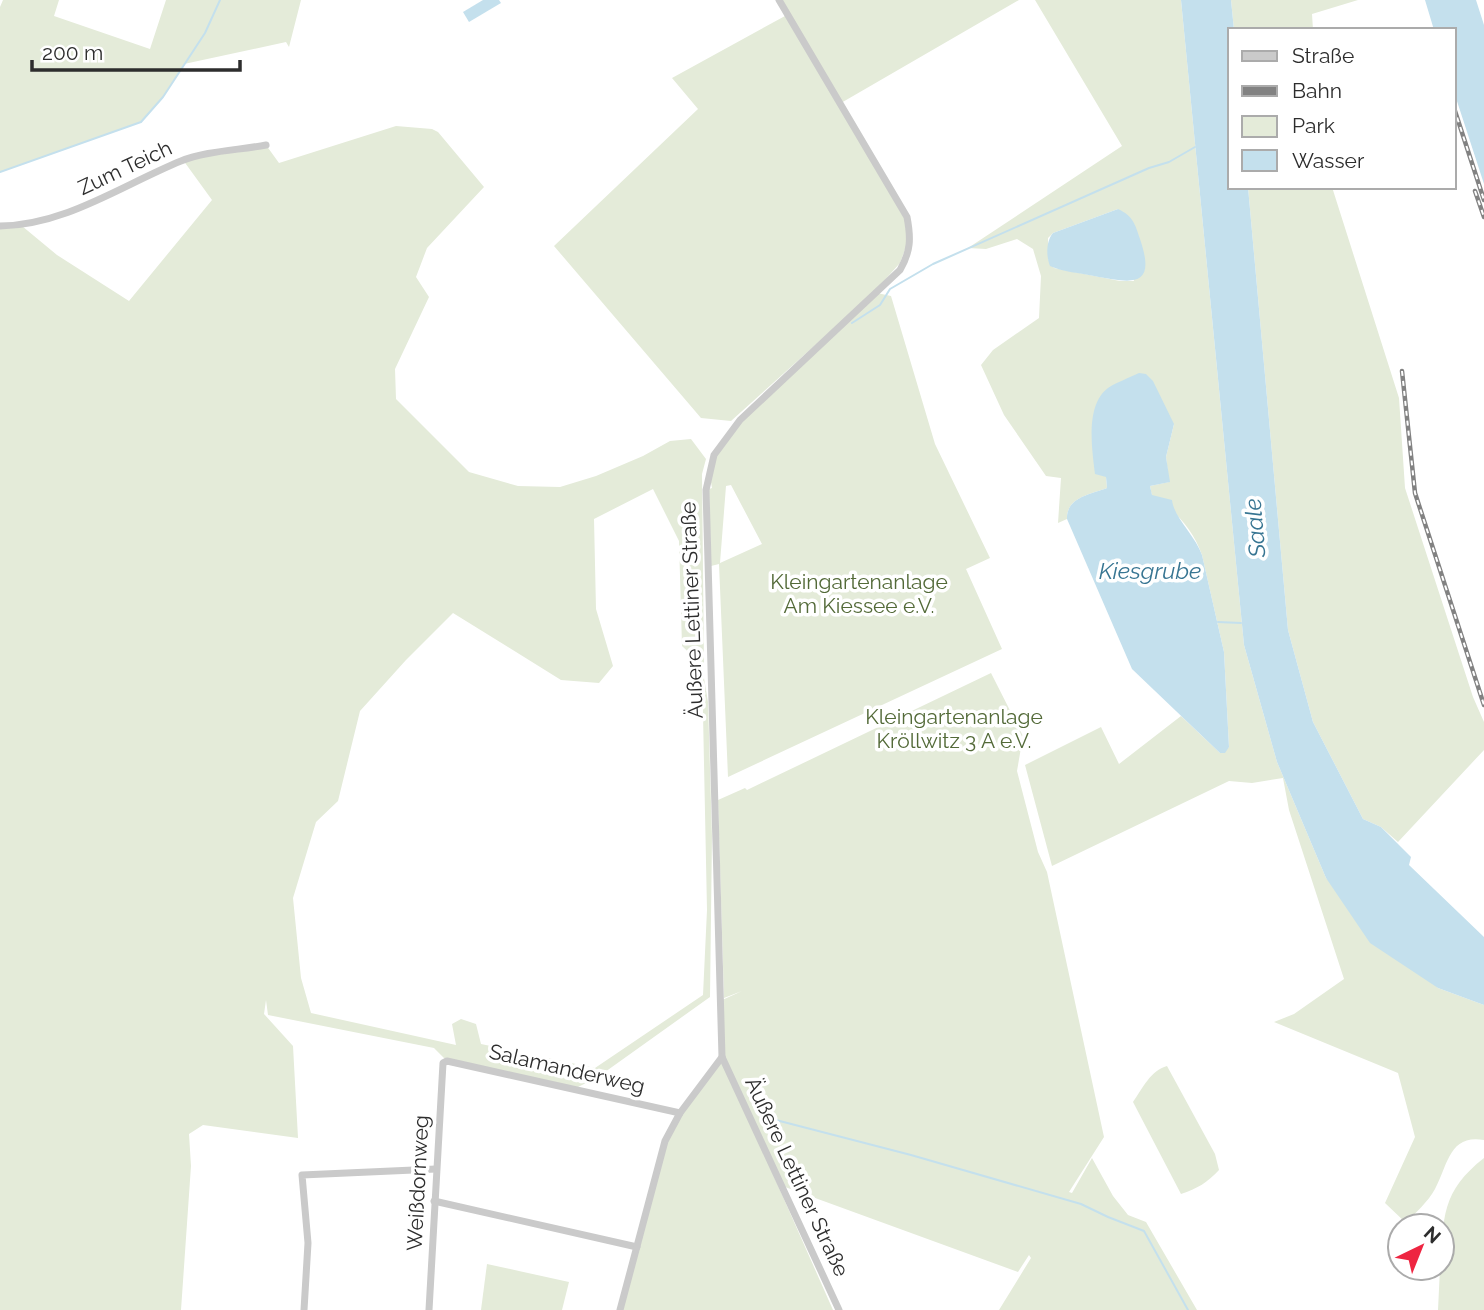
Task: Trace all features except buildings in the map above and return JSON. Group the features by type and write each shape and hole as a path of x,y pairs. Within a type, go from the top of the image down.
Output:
{"street":[{"name":"Äußere Lettiner Straße","path":"779,0 907,217 911,240 900,270 740,420 714,455 706,491 722,1057 839,1310"},
{"name":"Zum Teich","path":"0,226 22,226 72,212 183,160 266,145"},
{"path":"620,1310 665,1141 680,1113 722,1057"},
{"name":"Salamanderweg","path":"447,1061 680,1113"},
{"name":"Weißdornweg","path":"429,1310 443,1063 447,1061"},
{"path":"304,1310 308,1243 302,1175 436,1169"},
{"path":"434,1201 637,1247"}],"green space":[{"path":"3,0 59,0 54,16 150,49 166,0 301,0 289,47 286,42 184,64 163,97 141,122 0,172 0,7"},
{"path":"776,0 1019,0 841,103 905,216 910,236 900,263 874,292 731,421 701,418 554,246 698,109 672,78 785,16"},
{"path":"1035,0 1181,0 1244,645 1277,762 1326,878 1438,988 1484,1005 1484,1140 1472,1139 1463,1142 1451,1153 1432,1194 1416,1212 1394,1212 1385,1203 1415,1137 1398,1073 1274,1022 1294,1014 1344,979 1289,810 1283,778 1252,783 1229,781 1052,866 1025,765 1101,727 1119,764 1181,716 1220,753 1229,747 1224,652 1198,546 1176,514 1152,496 1150,486 1169,482 1166,457 1174,424 1106,477 1107,488 1075,501 1067,519 1058,523 1061,478 1046,476 1004,415 981,365 993,350 1039,318 1041,276 1033,249 1017,239 986,249 968,248 1122,146","holes":["1118,209 1134,281 1120,281 1054,268 1048,259 1048,238 1053,233"]},
{"path":"1231,0 1358,0 1312,14 1313,28 1234,28"},
{"path":"396,126 432,129 438,132 484,187 427,248 416,277 429,297 395,369 396,399 469,472 518,486 560,487 596,476 670,441 691,439 706,459 702,474 704,667 702,666 708,702 712,836 710,997 598,1077 576,1088 447,1061 434,1048 268,1015 266,1000 264,1014 293,1046 298,1138 203,1125 189,1134 191,1166 181,1310 0,1310 0,226 22,226 57,255 129,301 212,200 183,160 266,145 279,163","holes":["653,489 679,541 682,646 702,665 707,910 703,995 595,1068 481,1044 476,1024 461,1019 452,1024 456,1045 311,1013 301,978 293,898 316,822 338,801 360,711 453,613 561,680 599,683 613,666 596,609 594,519"]},
{"path":"1248,189 1333,189 1399,398 1405,488 1473,697 1484,722 1484,750 1398,842 1381,827 1363,819 1313,722 1288,630"},
{"name":"Kleingartenanlage Am Kiessee e.V.","path":"877,293 891,296 935,444 990,558 966,569 1002,649 728,777 719,564 711,566 709,489 712,488 709,471 714,455 740,420","holes":["731,485 762,544 720,563 726,486"]},
{"name":"Kleingartenanlage Kröllwitz 3 A e.V.","path":"991,673 1023,736 1017,771 1038,852 1047,872 1104,1137 1069,1192 1072,1193 1092,1158 1113,1196 1128,1215 1146,1222 1197,1310 999,1310 1031,1258 1029,1255 1018,1272 785,1187 725,1066 833,1310 620,1310 665,1141 676,1120 722,1059 720,1001 742,991 724,998 718,800 745,788 747,790"},
{"path":"1167,1066 1215,1154 1219,1170 1202,1185 1181,1194 1133,1102 1152,1076"},
{"path":"1484,1158 1484,1310 1438,1310 1439,1282 1456,1282 1456,1212 1446,1212 1452,1194 1470,1170"},
{"path":"487,1264 569,1282 562,1310 481,1310"}],"water":[{"path":"483,0 499,0 501,3 469,22 463,12"},
{"name":"Saale","path":"1181,0 1231,0 1234,28 1228,28 1228,189 1248,189 1288,630 1313,722 1363,819 1381,827 1411,857 1409,865 1484,937 1484,1005 1438,988 1370,943 1326,878 1277,762 1244,645"},
{"path":"1425,0 1476,0 1484,25 1484,184 1456,98 1456,28 1433,28"},
{"path":"1118,209 1133,221 1137,229 1144,255 1143,275 1130,281 1050,266 1047,249 1053,233"},
{"name":"Kiesgrube","path":"1139,373 1146,374 1153,381 1174,424 1166,457 1170,482 1150,486 1152,495 1172,500 1202,555 1224,652 1229,747 1225,753 1220,753 1132,669 1067,519 1075,501 1107,488 1106,477 1095,474 1092,428 1096,405 1108,388"}],"waterway":[{"path":"0,172 141,122 163,97 205,33 220,0"},
{"path":"852,323 880,305 890,289 933,264 1149,168 1169,162 1195,147"},
{"path":"1218,622 1241,623"},
{"path":"772,1119 911,1155 1081,1204 1144,1231 1188,1310"}],"railway":[{"path":"1456,114 1484,200"},
{"path":"1475,191 1484,217"},
{"path":"1402,371 1415,493 1484,705"}]}
